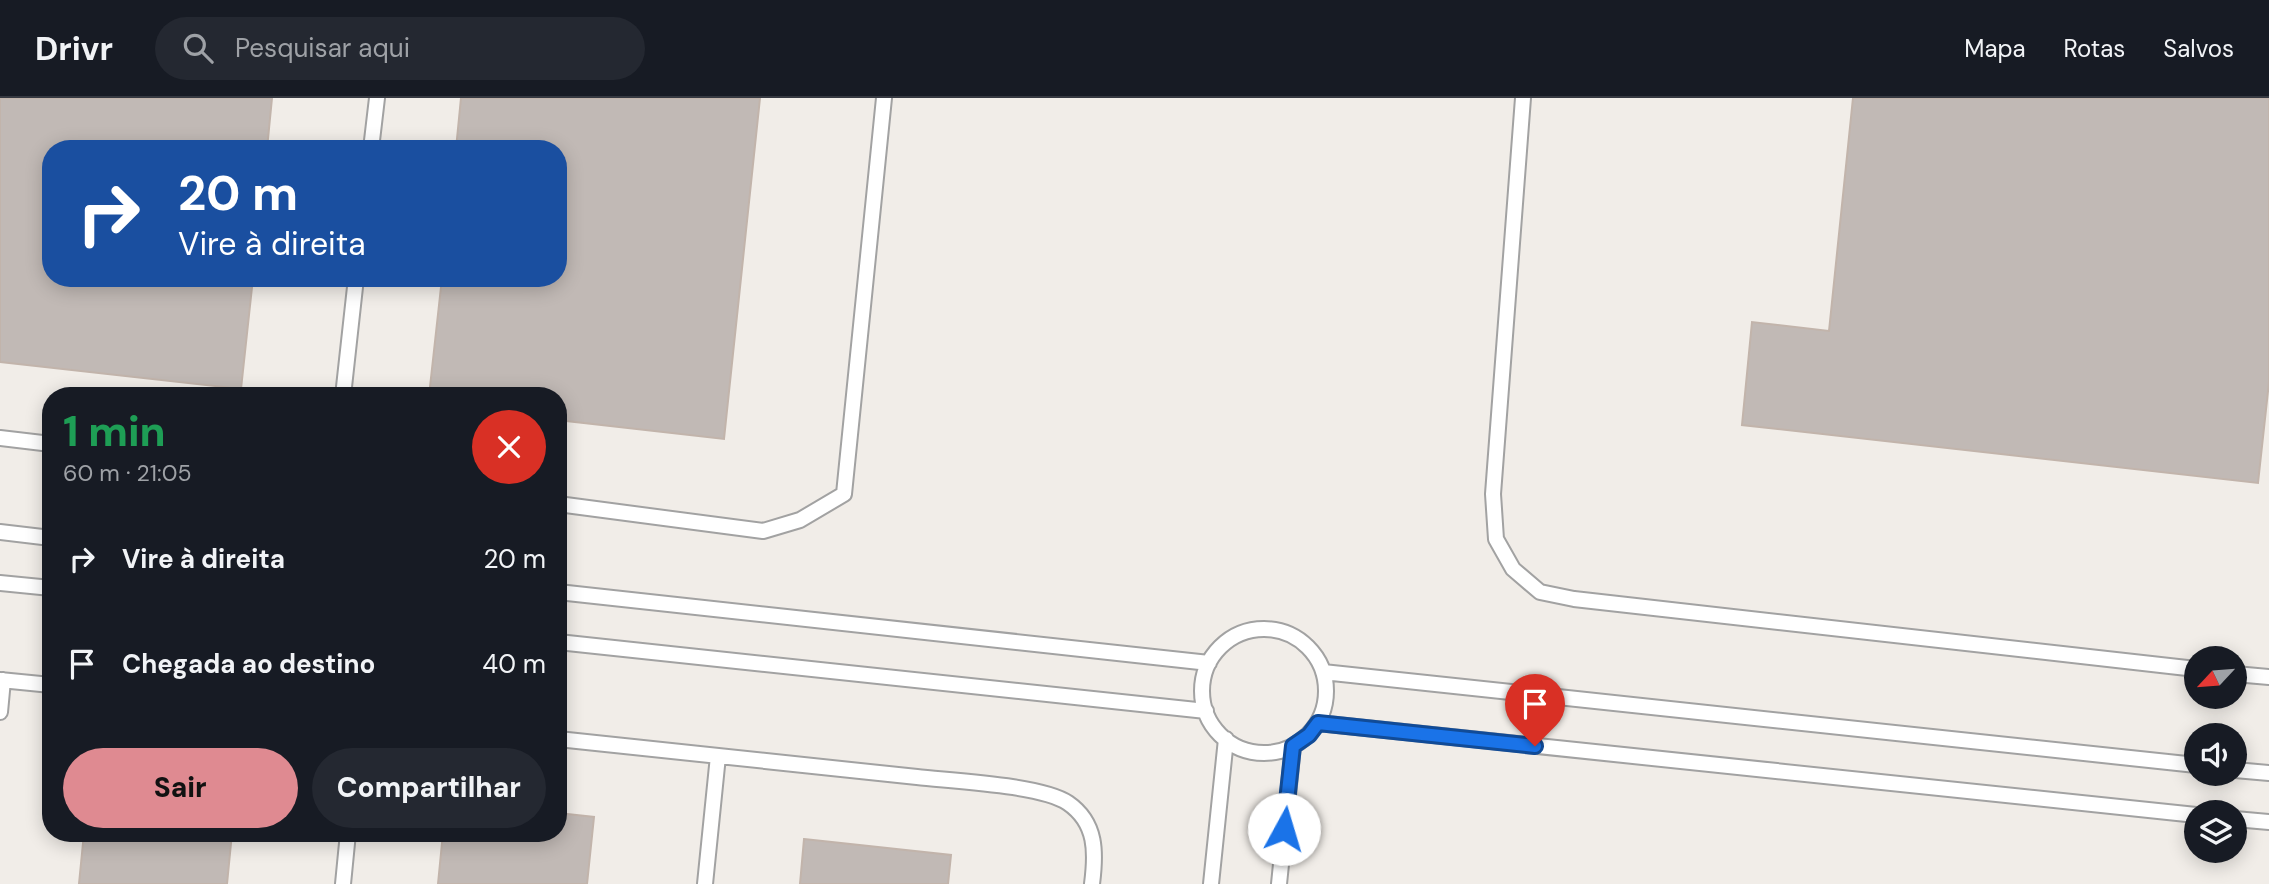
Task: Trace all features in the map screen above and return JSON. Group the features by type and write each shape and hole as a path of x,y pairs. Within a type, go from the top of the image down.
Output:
{"lane":[{"path":"373,140 377,98"},
{"path":"567,505 763,531 800,520 844,494 884,98"},
{"path":"1522,98 1493,494 1496,538 1513,569 1539,592 1574,599 2184,668"},
{"path":"344,387 355,287"},
{"path":"0,438 42,443"},
{"path":"0,533 42,537"},
{"path":"0,583 42,587"},
{"path":"567,593 1209,663"},
{"path":"1268,628 1289,633 1306,645 1320,662 1323,672 1326,702 1318,723 1309,735 1293,746 1275,753 1256,753 1238,747 1226,739 1214,726 1202,697 1204,675 1212,656 1227,640 1247,631 1268,628"},
{"path":"567,643 1206,710"},
{"path":"1323,672 2184,764"},
{"path":"2247,675 2269,677"},
{"path":"0,712 2,680 42,684"},
{"path":"1318,723 2184,814"},
{"path":"1211,884 1226,739"},
{"path":"567,740 975,783 1048,794 1068,803 1085,820 1094,841 1092,884"},
{"path":"1279,884 1293,746"},
{"path":"705,884 718,756"},
{"path":"2247,770 2269,773"},
{"path":"2247,820 2269,822"},
{"path":"343,884 347,842"}],"building":[{"path":"0,98 272,98 268,140 42,140 42,287 252,287 241,387 0,362"},
{"path":"461,98 760,98 724,439 567,421 567,387 430,387 441,287 567,287 567,140 457,140"},
{"path":"1853,98 2269,98 2269,382 2258,483 1742,425 1752,322 1829,331"},
{"path":"567,814 594,817 587,884 438,884 442,842 567,842"},
{"path":"804,839 951,855 948,884 800,884"},
{"path":"83,842 231,842 227,884 79,884"}],"route":[{"path":"1284,829 1293,746 1309,735 1318,723 1535,746"}]}
